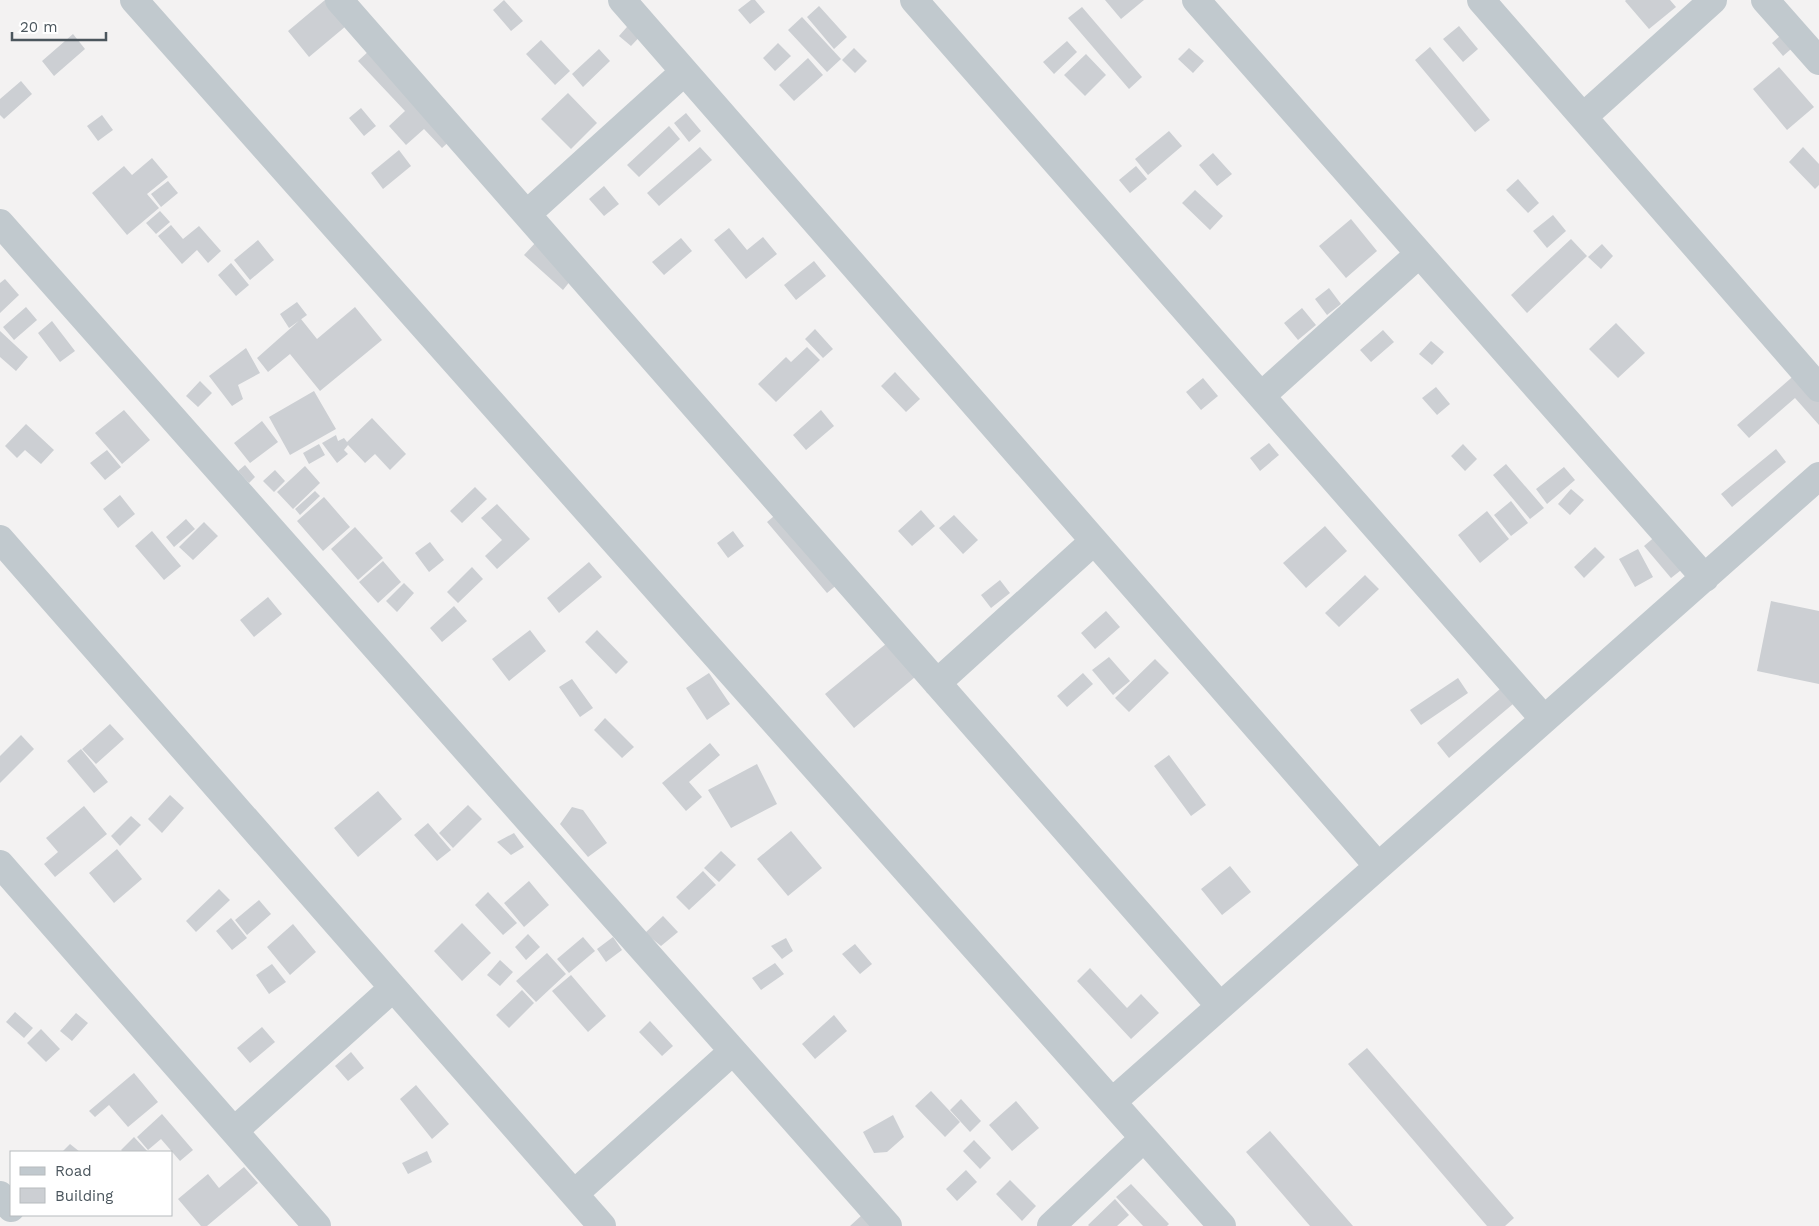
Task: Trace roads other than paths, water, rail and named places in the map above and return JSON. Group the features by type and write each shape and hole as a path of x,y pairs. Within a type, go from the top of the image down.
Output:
{"street":[{"path":"134,0 1222,1226"},
{"path":"339,0 1220,1006"},
{"path":"622,0 1378,866"},
{"path":"914,0 1544,719"},
{"path":"1196,0 1704,578"},
{"path":"1482,0 1819,388"},
{"path":"1583,117 1713,0"},
{"path":"1765,0 1819,61"},
{"path":"527,214 684,72"},
{"path":"0,223 888,1226"},
{"path":"1261,396 1419,254"},
{"path":"1112,1102 1819,476"},
{"path":"0,540 602,1226"},
{"path":"938,683 1094,541"},
{"path":"0,864 317,1226"},
{"path":"234,1131 393,988"},
{"path":"574,1194 733,1051"},
{"path":"1051,1226 1144,1138"},
{"path":"0,1195 10,1207"},
{"path":"18,1216 27,1226"}]}
